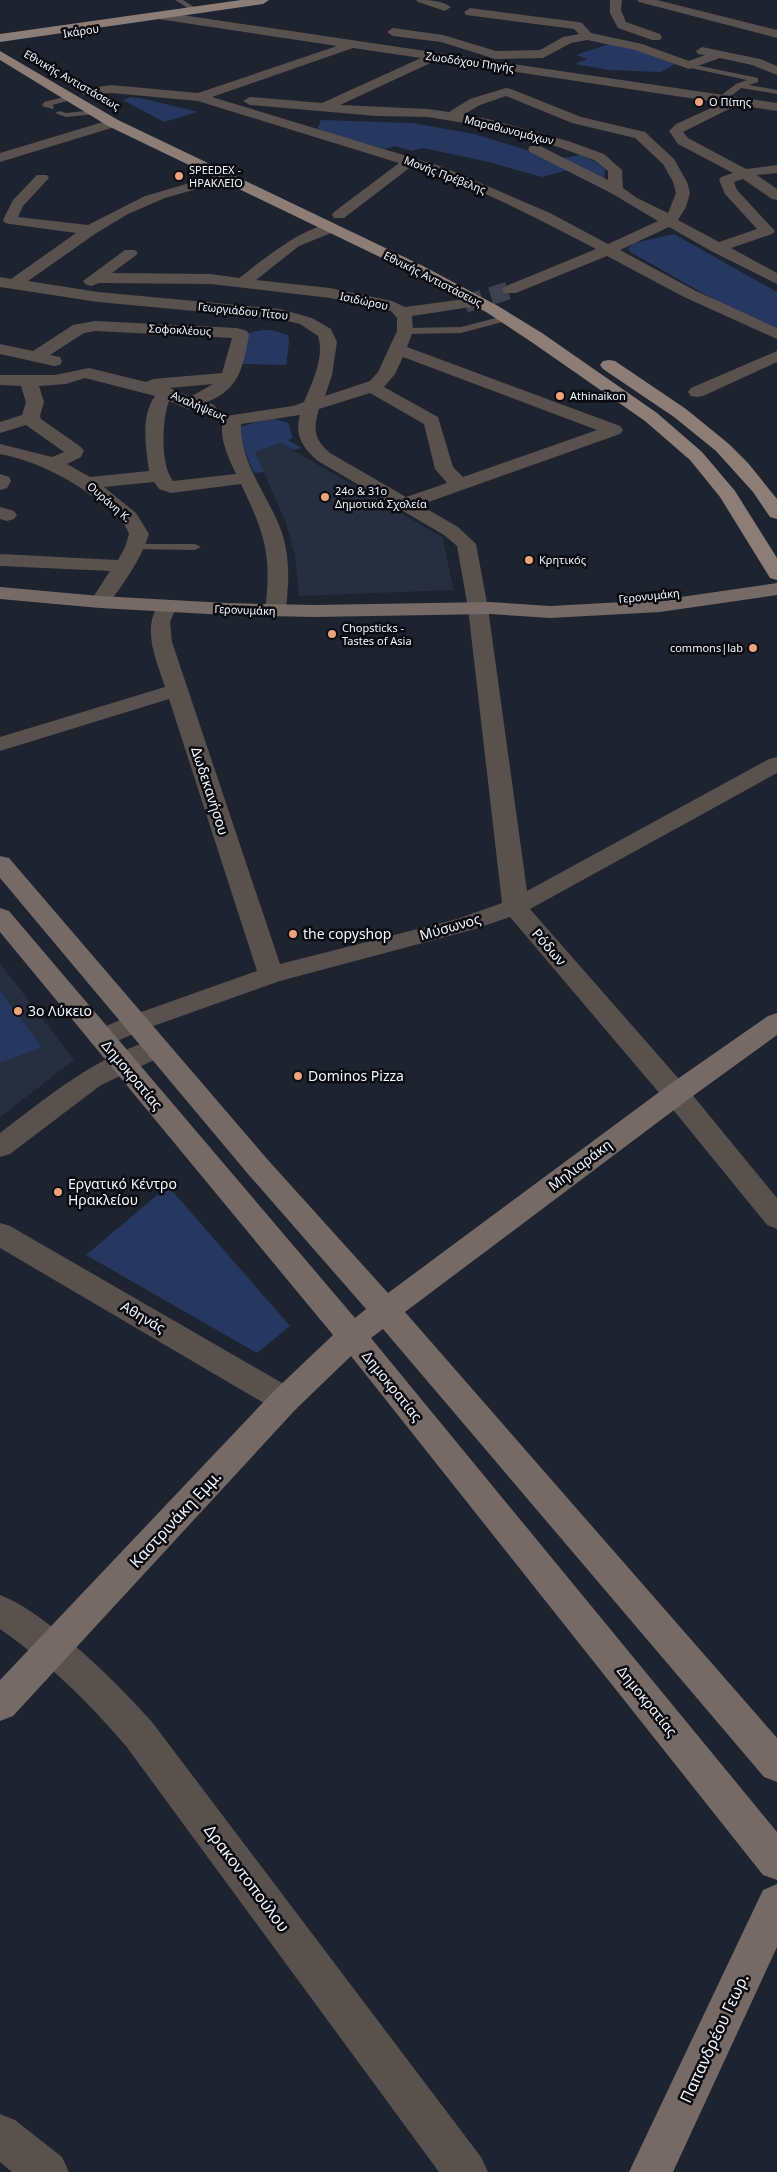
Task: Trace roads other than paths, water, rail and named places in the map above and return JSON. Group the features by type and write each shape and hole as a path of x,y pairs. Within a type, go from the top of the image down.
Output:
{"main road":[{"name":"Ικάρου","path":"6,41 139,22 162,16 263,0"},
{"name":"Εθνικής Αντιστάσεως","path":"3,58 68,98 114,123 224,177 334,218 454,270"},
{"name":"Εθνικής Αντιστάσεως","path":"74,84 110,103"},
{"name":"Εθνικής Αντιστάσεως","path":"334,218 417,269 506,318 640,409 689,449 708,469 728,495 777,574"},
{"name":"Εθνικής Αντιστάσεως","path":"492,289 512,296"},
{"path":"596,356 668,405 726,449 754,480 777,513"}],"street":[{"path":"422,0 444,7"},
{"path":"616,0 611,15 622,25 626,28 666,40"},
{"path":"643,0 777,34"},
{"path":"678,9 703,3"},
{"path":"469,7 543,21 582,23 587,36"},
{"name":"Ζωοδόχου Πηγής","path":"162,16 777,107"},
{"path":"527,34 543,21"},
{"path":"393,32 443,38 496,55"},
{"path":"471,62 496,55 543,54 567,40 587,36 638,48 689,65 718,55"},
{"path":"199,97 352,45"},
{"path":"691,48 744,59 777,71"},
{"path":"744,59 766,50"},
{"path":"323,108 434,57"},
{"name":"Μονής Πρέβελης","path":"89,92 111,89 199,97 410,161 456,177 532,210 728,312 777,334"},
{"path":"452,116 475,102 506,92 570,118 640,135 669,162 680,182 683,193 679,207 668,222 651,232 608,250 512,296"},
{"name":"Μαραθωνομάχων","path":"199,97 376,112 428,113 452,116 553,141 599,157 615,170 616,190"},
{"path":"729,100 710,115 680,128 676,132 684,141 744,173 777,196"},
{"name":"Μαραθωνομάχων","path":"376,112 467,130 515,142 541,151 616,190 668,222 777,279"},
{"path":"1,156 114,123"},
{"path":"243,282 294,243 334,218 410,161"},
{"path":"716,248 767,231 725,183 730,178 744,173 777,169"},
{"path":"7,283 124,210 147,199 224,177"},
{"path":"42,178 17,206 11,214 10,220 92,230"},
{"path":"74,294 130,253"},
{"name":"Ισιδώρου","path":"96,278 180,277 243,282 358,298 386,304 402,312 405,318 405,331"},
{"name":"Γεωργιάδου Τίτου","path":"7,283 74,294 262,312 289,316 312,323 325,333 329,347 323,378 310,407 306,428 308,440 313,448 324,457 451,531 466,544 484,608"},
{"path":"402,312 465,304"},
{"name":"Σοφοκλέους","path":"36,357 79,329 95,326 237,333 241,335 230,378"},
{"path":"232,420 279,415 372,387 384,379 405,331"},
{"path":"0,348 71,366 82,373"},
{"path":"398,349 614,430 405,504"},
{"path":"697,392 777,356"},
{"name":"Αναλήψεως","path":"0,380 64,379 78,376 82,373 166,392 232,420 233,440 247,478 274,538 278,577 275,611"},
{"path":"147,387 164,382 230,378"},
{"path":"192,402 218,392 230,378"},
{"path":"28,380 35,402 31,419 35,425 75,451 75,453 53,464"},
{"path":"372,387 432,421 444,469 459,484"},
{"path":"166,392 157,404 155,418 159,476 166,485 172,487 247,478"},
{"path":"0,428 18,421 31,419"},
{"name":"Ουράνη Κ.","path":"1,450 25,454 53,464 87,483 134,524 139,534 135,547"},
{"path":"87,483 159,476"},
{"path":"0,480 2,481 0,484"},
{"path":"100,602 135,547"},
{"path":"0,560 124,566"},
{"name":"Γερονυμάκη","path":"484,608 542,601 650,596 777,578"},
{"name":"Γερονυμάκη","path":"0,592 100,602 275,611 484,608 550,612 684,604 777,590"},
{"name":"Δωδεκανήσου","path":"167,606 160,622 159,633 270,975"},
{"path":"484,608 515,907"},
{"path":"0,744 177,690"},
{"name":"Μύσωνος","path":"101,1038 136,1023 270,975 466,924 515,907 777,764"},
{"path":"0,863 258,1167 385,1310 777,1765"},
{"name":"Ρόδων","path":"515,907 676,1094 777,1218"},
{"name":"Δημοκρατίας","path":"0,916 352,1336 777,1862"},
{"name":"Μηλιαράκη","path":"352,1336 676,1094 777,1022"},
{"path":"0,1146 79,1086 122,1062 157,1048"},
{"name":"Αθηνάς","path":"0,1234 285,1400"},
{"name":"Καστρινάκη Εμμ.","path":"0,1705 285,1400 352,1336"},
{"name":"Δρακοντοπούλου","path":"0,1610 54,1648 112,1702 139,1734 466,2172"},
{"name":"Παπανδρέου Γεωρ.","path":"651,2172 777,1903"},
{"path":"0,2135 48,2172"}],"lane":[{"path":"178,0 196,11"},
{"path":"689,65 755,80 739,86 729,100"},
{"path":"702,79 704,69"},
{"path":"724,84 777,92"},
{"path":"50,108 46,106 47,104 68,98"},
{"path":"59,113 66,115 94,112"},
{"path":"405,331 461,330 506,318"},
{"path":"135,547 195,547"}],"tunnel":[{"path":"465,304 510,290"}],"place":[{"name":"Ο Πίπης","path":"699,102"},
{"name":"SPEEDEX - ΗΡΑΚΛΕΙΟ","path":"179,176"},
{"name":"Athinaikon","path":"560,396"},
{"name":"24ο & 31ο Δημοτικά Σχολεία","path":"325,497"},
{"name":"Κρητικός","path":"529,560"},
{"name":"Chopsticks - Tastes of Asia","path":"332,634"},
{"name":"commons|lab","path":"753,648"},
{"name":"the copyshop","path":"293,934"},
{"name":"3ο Λύκειο","path":"18,1011"},
{"name":"Dominos Pizza","path":"298,1076"},
{"name":"Εργατικό Κέντρο Ηρακλείου","path":"58,1192"}]}
